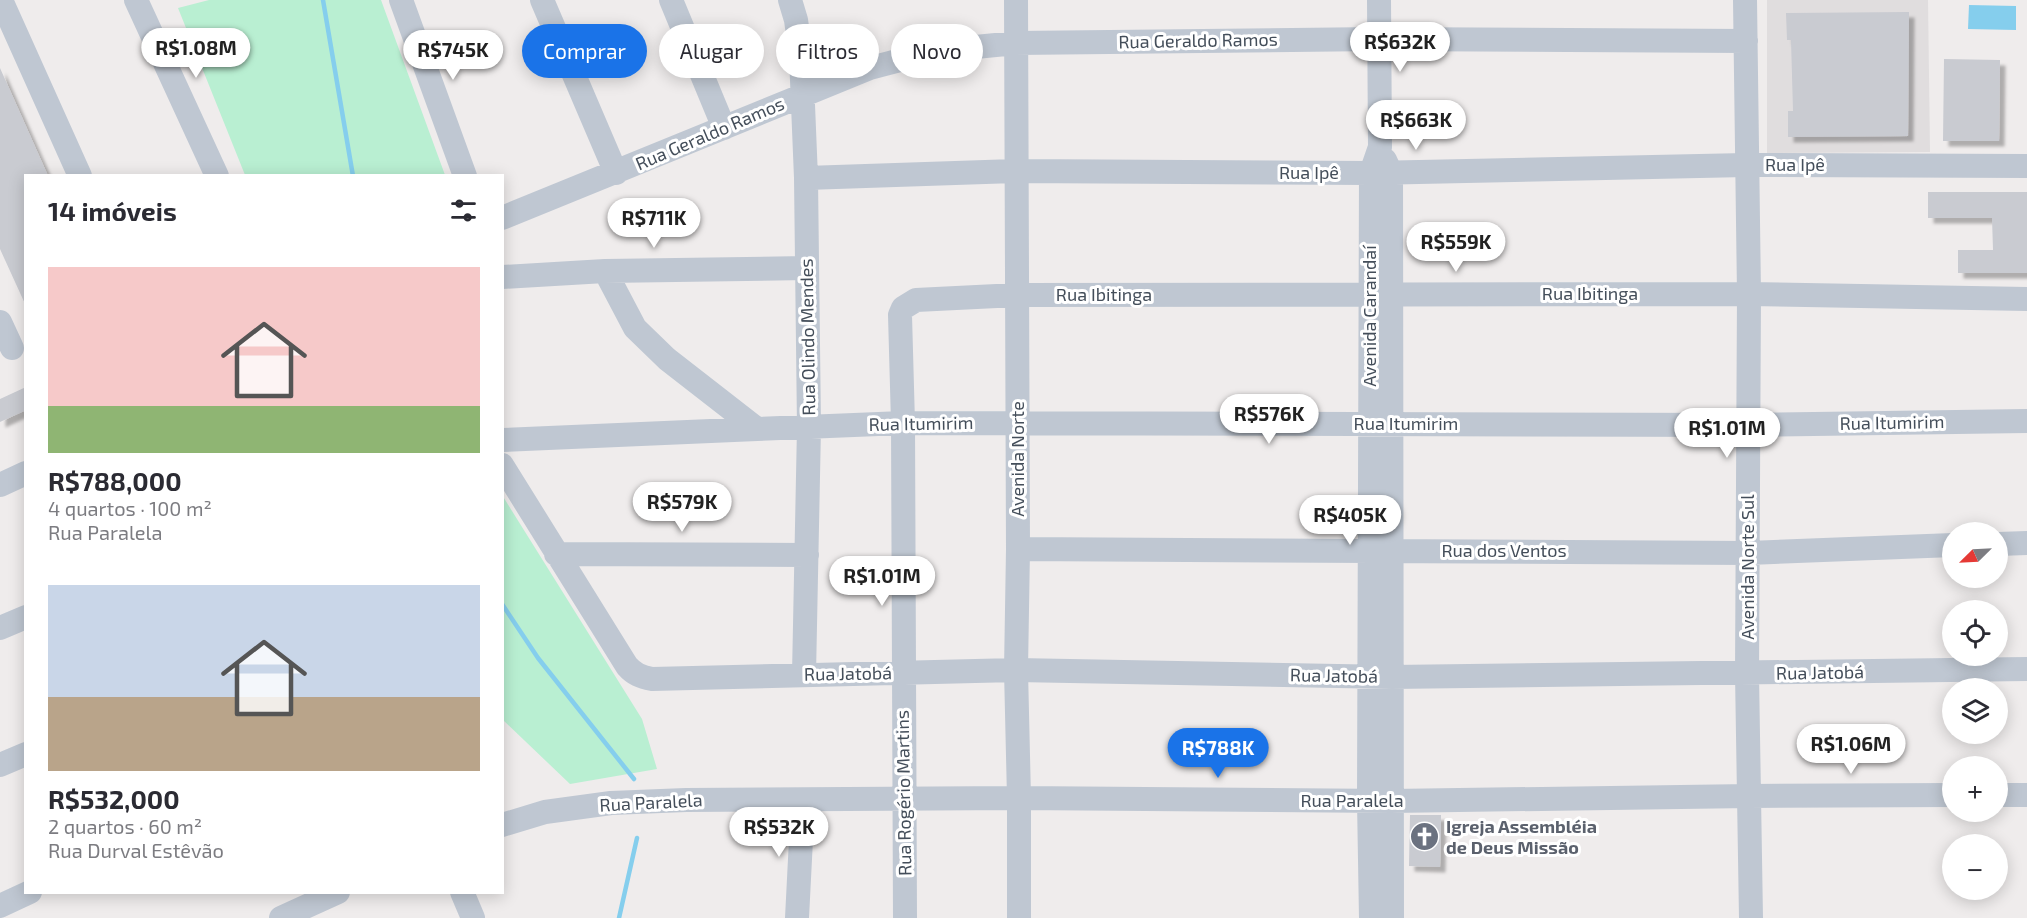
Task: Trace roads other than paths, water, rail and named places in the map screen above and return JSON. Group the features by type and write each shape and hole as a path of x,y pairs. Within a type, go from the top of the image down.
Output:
{"street":[{"path":"1,0 79,174"},
{"path":"136,0 216,174"},
{"path":"401,0 464,174"},
{"path":"542,0 616,173"},
{"path":"671,0 724,128"},
{"name":"Rua Olindo Mendes","path":"790,0 796,20 801,56 806,178 809,427 804,675"},
{"name":"Avenida Norte","path":"1016,0 1015,171 1018,424 1016,670 1019,918"},
{"name":"Avenida Carandaí","path":"1371,918 1380,801 1382,550 1379,0"},
{"name":"Avenida Norte Sul","path":"1745,0 1749,294 1747,674 1751,918"},
{"name":"Rua Geraldo Ramos","path":"504,217 870,68 935,51 1016,43 1378,39 1746,40"},
{"name":"Rua Ipê","path":"806,178 1015,171 1381,173 1746,165 2027,166"},
{"path":"504,277 605,271 807,268"},
{"path":"605,271 635,328 667,359 758,429"},
{"name":"Rua Ibitinga","path":"903,309 916,300 1017,295 1749,294 2027,299"},
{"name":"Rua Rogério Martins","path":"903,309 900,315 903,423 905,918"},
{"path":"0,322 12,347"},
{"name":"Rua Itumirim","path":"504,440 903,423 1748,425 2027,421"},
{"path":"504,468 556,554 807,555"},
{"path":"0,485 24,474"},
{"path":"2008,544 2027,543"},
{"name":"Rua dos Ventos","path":"1018,549 1749,553 1942,545"},
{"name":"Rua Jatobá","path":"556,554 627,666 641,677 652,679 1016,670 1381,677 2027,669"},
{"path":"0,628 24,618"},
{"path":"0,765 24,755"},
{"name":"Rua Paralela","path":"504,824 545,812 611,803 686,800 1019,798 1380,801 1942,795"},
{"path":"2008,795 2027,795"},
{"path":"797,918 803,800"},
{"name":"Avenida Carandaí","path":"1380,801 1392,918"},
{"path":"0,906 26,894"},
{"path":"281,918 334,894"},
{"path":"463,894 473,918"}],"water":[{"path":"1969,5 2016,6 2016,30 1968,29"}],"waterway":[{"path":"323,0 353,174"},
{"path":"504,607 538,658 634,779"},
{"path":"619,918 637,838"}],"place":[{"name":"Igreja Assembléia de Deus Missão","path":"1425,837"}]}
